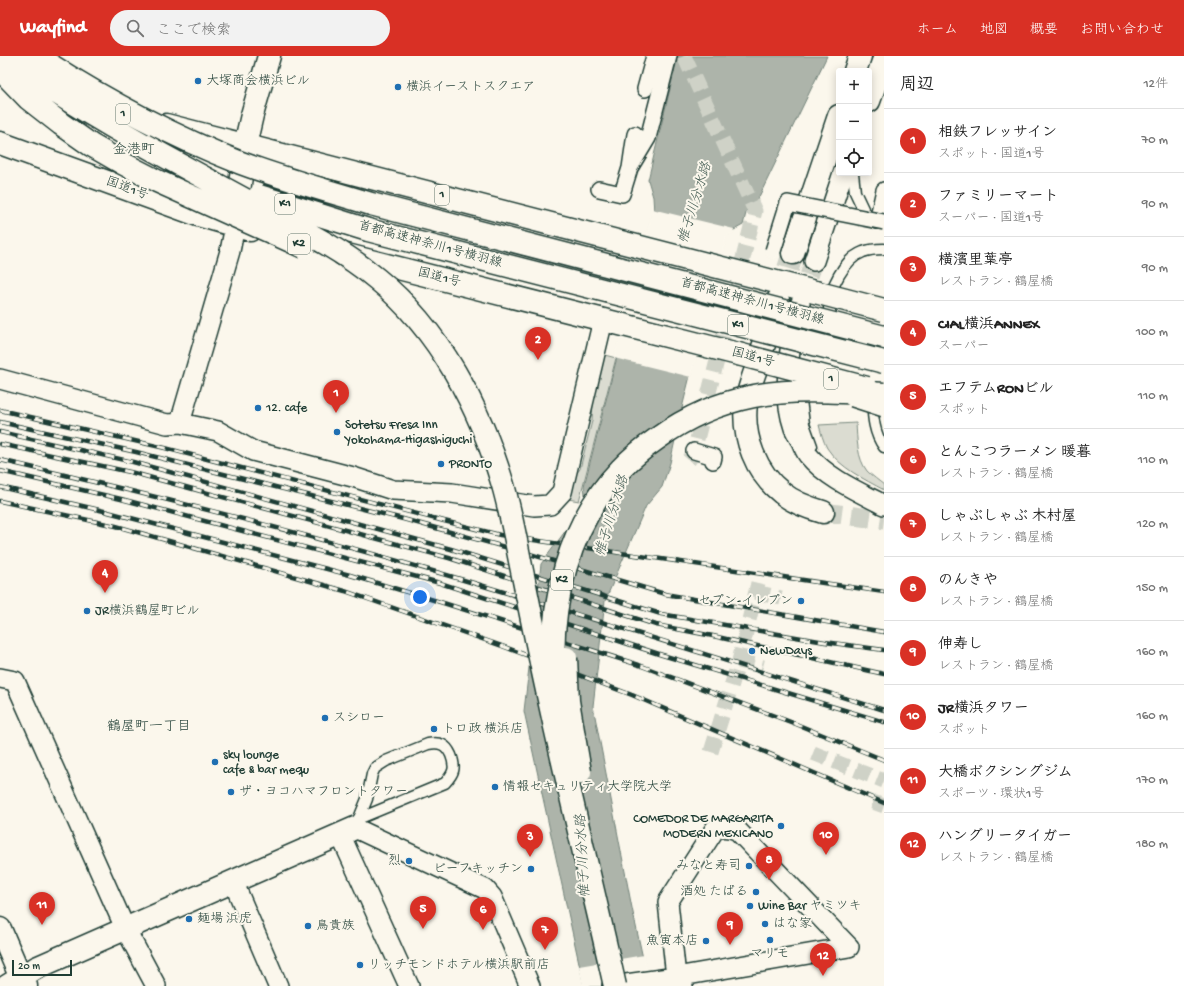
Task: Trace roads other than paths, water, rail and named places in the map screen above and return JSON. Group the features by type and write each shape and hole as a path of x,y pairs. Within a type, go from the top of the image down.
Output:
{"main road":[{"name":"K2","path":"10,56 55,91 97,118 293,226 356,263 377,278 396,295 433,338 477,416 487,439 503,487 547,692 614,986"},
{"name":"首都高速神奈川1号横羽線","path":"36,56 108,101 153,124 235,160 290,180 371,204 884,337"},
{"path":"235,226 245,145 269,56"},
{"path":"856,68 860,56"},
{"path":"872,93 884,59"},
{"name":"K2","path":"0,79 29,99 60,124 91,145 124,164 157,181 320,254 352,272 372,285 390,302 409,322 426,344 456,394 478,443 500,512 600,986"},
{"name":"首都高速神奈川1号横羽線","path":"0,79 42,99 109,138 177,168 236,189 368,230 884,362"},
{"name":"1","path":"0,79 245,145 726,268 807,298 884,310"},
{"path":"783,252 836,123"},
{"name":"国道1号","path":"0,143 198,215 262,234 707,346 884,393"},
{"path":"778,300 746,405 747,429 751,450 760,468 771,483 783,494 802,505 823,512"},
{"name":"K2","path":"604,986 577,839 561,740 555,701 553,666 554,635 563,577 572,548 585,519 602,492 620,469 642,449 668,430 697,414 726,403 755,396 820,391 884,393"},
{"name":"K2","path":"623,986 584,800 568,701 567,637 570,607 584,553 595,528 611,502 629,480 651,460 676,442 702,427 729,416 759,409 789,405 820,404 884,410"},
{"path":"0,929 18,983 36,968 351,827"}],"street":[{"path":"644,80 654,56"},
{"path":"630,168 648,138 669,56"},
{"path":"599,189 622,194 630,168 635,134"},
{"path":"814,261 842,176"},
{"path":"783,252 788,202 882,224 884,190"},
{"path":"180,423 230,251 235,226"},
{"path":"807,298 792,339 788,377 788,399 794,427 807,454 823,470 848,486 884,505"},
{"path":"0,379 166,424 180,423 218,430 253,451 353,477 393,490 452,493 534,506 550,505 562,492 612,322"},
{"path":"778,365 850,397 884,407"},
{"path":"695,457 714,457 712,461"},
{"path":"0,678 15,681 125,928 156,986"},
{"path":"351,827 409,986"},
{"path":"351,827 485,889 492,897 530,986"},
{"path":"614,986 674,981 849,947 737,830 730,827 721,827 714,829 668,902 674,981"},
{"path":"233,881 278,986"}],"lane":[{"path":"853,176 855,192 864,211 882,224"},
{"path":"884,249 875,249 862,252 849,261 837,279 833,289 829,309 836,330 847,342 861,349 884,355"},
{"path":"848,486 827,468 813,449 804,424 801,400 808,382 822,372 840,370 853,375 865,383 871,398 873,420 876,432 884,447"},
{"path":"428,744 442,744 448,748 454,764 453,771 445,783 351,827 367,799 372,774 375,768 428,744"}],"water":[{"name":"帷子川分水路","path":"678,56 827,56 755,205 747,209 743,225 725,235 670,463 662,487 646,506 605,601 593,706 632,908 649,986 584,986 524,711 541,564 586,503 584,486 654,213 653,197 648,180"}],"tunnel":[{"path":"684,56 755,211 693,455 688,461"},
{"path":"778,300 793,253"},
{"path":"800,303 814,261"},
{"path":"823,512 884,520"},
{"path":"711,752 739,661 758,583"},
{"path":"755,592 781,598"},
{"path":"739,661 763,667"},
{"path":"813,753 884,781"},
{"path":"873,802 884,806"}],"railway":[{"path":"0,410 165,448 500,535 884,592"},
{"path":"0,422 136,452 403,519 523,552 665,594 884,632"},
{"path":"0,432 133,462 451,549 661,614 825,642 884,650"},
{"path":"0,444 130,472 449,558 656,625 713,636 884,674"},
{"path":"0,460 222,514 388,558 554,607 884,710"},
{"path":"0,471 121,499 440,583 659,654 884,722"},
{"path":"0,487 104,511 350,575 437,601 639,665 796,724 884,760"},
{"path":"0,501 116,526 345,591 502,646 632,695 884,803"}],"place":[{"name":"大塚商会横浜ビル","path":"198,81"},
{"name":"横浜イーストスクエア","path":"398,87"},
{"name":"ファミリーマート","path":"538,360"},
{"name":"12. cafe","path":"258,408"},
{"name":"相鉄フレッサイン","path":"336,413"},
{"name":"Sotetsu Fresa Inn Yokohama-Higashiguchi","path":"337,432"},
{"name":"PRONTO","path":"441,464"},
{"name":"CIAL横浜ANNEX","path":"105,593"},
{"name":"セブン-イレブン","path":"801,601"},
{"name":"JR横浜鶴屋町ビル","path":"87,611"},
{"name":"NewDays","path":"752,651"},
{"name":"スシロー","path":"325,718"},
{"name":"トロ政 横浜店","path":"434,729"},
{"name":"sky lounge cafe & bar mequ","path":"215,762"},
{"name":"情報セキュリティ大学院大学","path":"495,787"},
{"name":"ザ・ヨコハマフロントタワー","path":"231,792"},
{"name":"COMEDOR DE MARGARITA MODERN MEXICANO","path":"781,826"},
{"name":"JR横浜タワー","path":"826,855"},
{"name":"横濱里葉亭","path":"530,857"},
{"name":"烈","path":"409,861"},
{"name":"みなと寿司","path":"749,866"},
{"name":"ビーフキッチン","path":"531,869"},
{"name":"のんきや","path":"769,880"},
{"name":"酒処 たばる","path":"756,892"},
{"name":"Wine Bar ヤミツキ","path":"750,906"},
{"name":"麺場 浜虎","path":"189,919"},
{"name":"はな家","path":"765,924"},
{"name":"大橋ボクシングジム","path":"42,925"},
{"name":"鳥貴族","path":"308,926"},
{"name":"エフテムRONビル","path":"423,929"},
{"name":"とんこつラーメン 暖暮","path":"483,930"},
{"name":"マリモ","path":"770,940"},
{"name":"魚寅本店","path":"706,941"},
{"name":"伸寿し","path":"730,945"},
{"name":"しゃぶしゃぶ 木村屋","path":"545,950"},
{"name":"リッチモンドホテル横浜駅前店","path":"360,965"},
{"name":"ハングリータイガー","path":"823,976"}],"district":[{"name":"金港町","path":"134,150"},
{"name":"鶴屋町一丁目","path":"149,727"}]}
